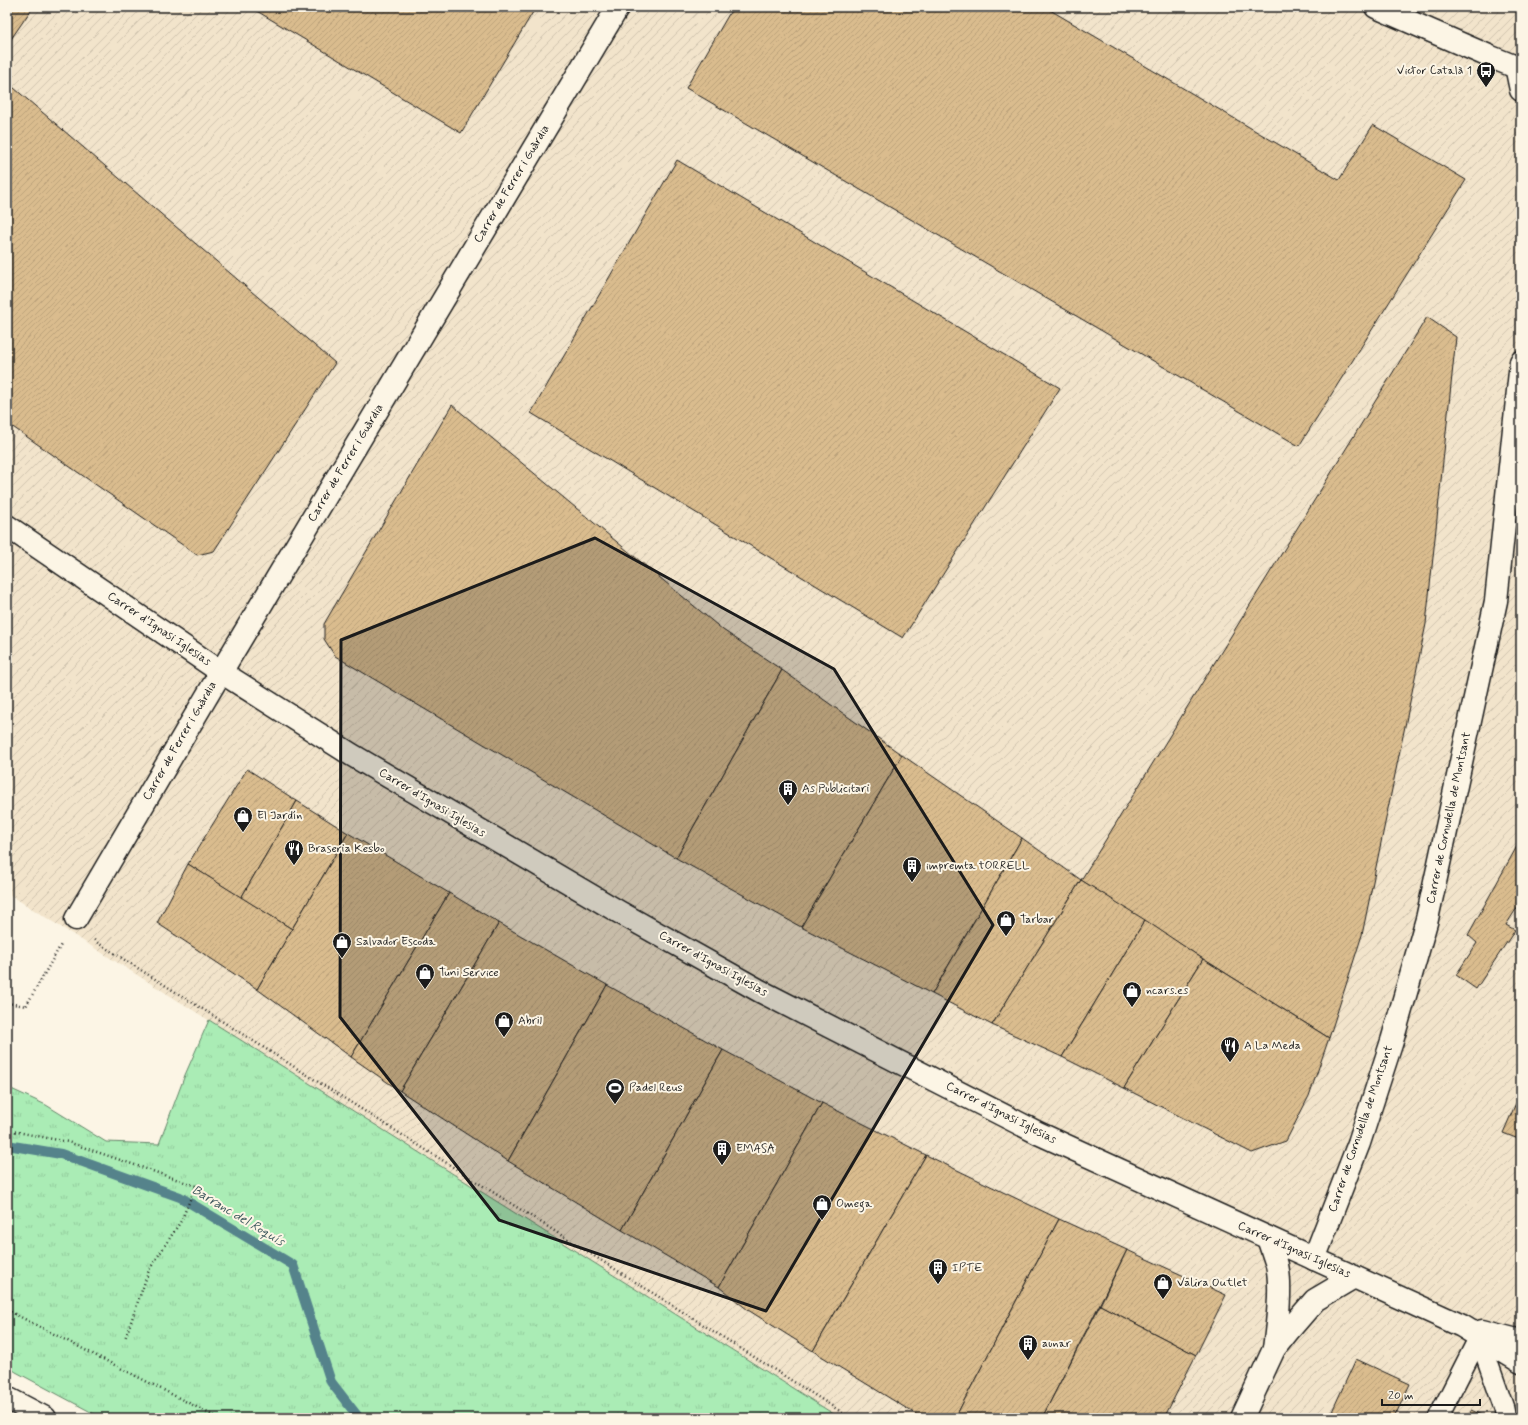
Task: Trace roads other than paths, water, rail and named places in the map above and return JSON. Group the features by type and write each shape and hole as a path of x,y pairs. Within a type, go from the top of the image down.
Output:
{"main road":[{"name":"Carrer de Ferrer i Guàrdia","path":"76,919 221,672 618,7"},
{"path":"1376,7 1518,68 1521,90"},
{"name":"Carrer de Cornudella de Montsant","path":"1314,1259 1359,1143 1392,1041 1427,919 1496,601 1521,362"},
{"name":"Carrer d'Ignasi Iglesias","path":"7,526 221,672 352,755 619,912 760,991 1038,1132 1471,1331 1521,1362"},
{"path":"1268,1238 1277,1266 1279,1286 1274,1349"},
{"path":"1242,1418 1274,1349 1315,1300 1354,1277"},
{"name":"Carrer d'Ignasi Iglesias","path":"1471,1331 1521,1341"},
{"path":"7,1398 45,1418"}],"lane":[{"path":"1438,1418 1471,1331"},
{"path":"1471,1331 1504,1408 1506,1418"}],"waterway":[{"name":"Barranc del Roquís","path":"7,1145 61,1154 180,1197 293,1265 331,1382 359,1418"}],"place":[{"name":"Victor Català 1","path":"1486,88"},
{"name":"As Publicitari","path":"788,806"},
{"name":"El Jardín","path":"243,833"},
{"name":"Braseria Kesbo","path":"294,866"},
{"name":"impremta tORRELL","path":"912,883"},
{"name":"Tarbar","path":"1006,937"},
{"name":"Salvador Escoda","path":"342,959"},
{"name":"Tuni Service","path":"425,990"},
{"name":"ncars.es","path":"1132,1008"},
{"name":"Abril","path":"504,1038"},
{"name":"A La Meda","path":"1230,1063"},
{"name":"Padel Reus","path":"615,1105"},
{"name":"EMASA","path":"722,1166"},
{"name":"Omega","path":"822,1221"},
{"name":"IPTE","path":"938,1285"},
{"name":"Valira Outlet","path":"1163,1300"},
{"name":"aunar","path":"1028,1361"}]}
